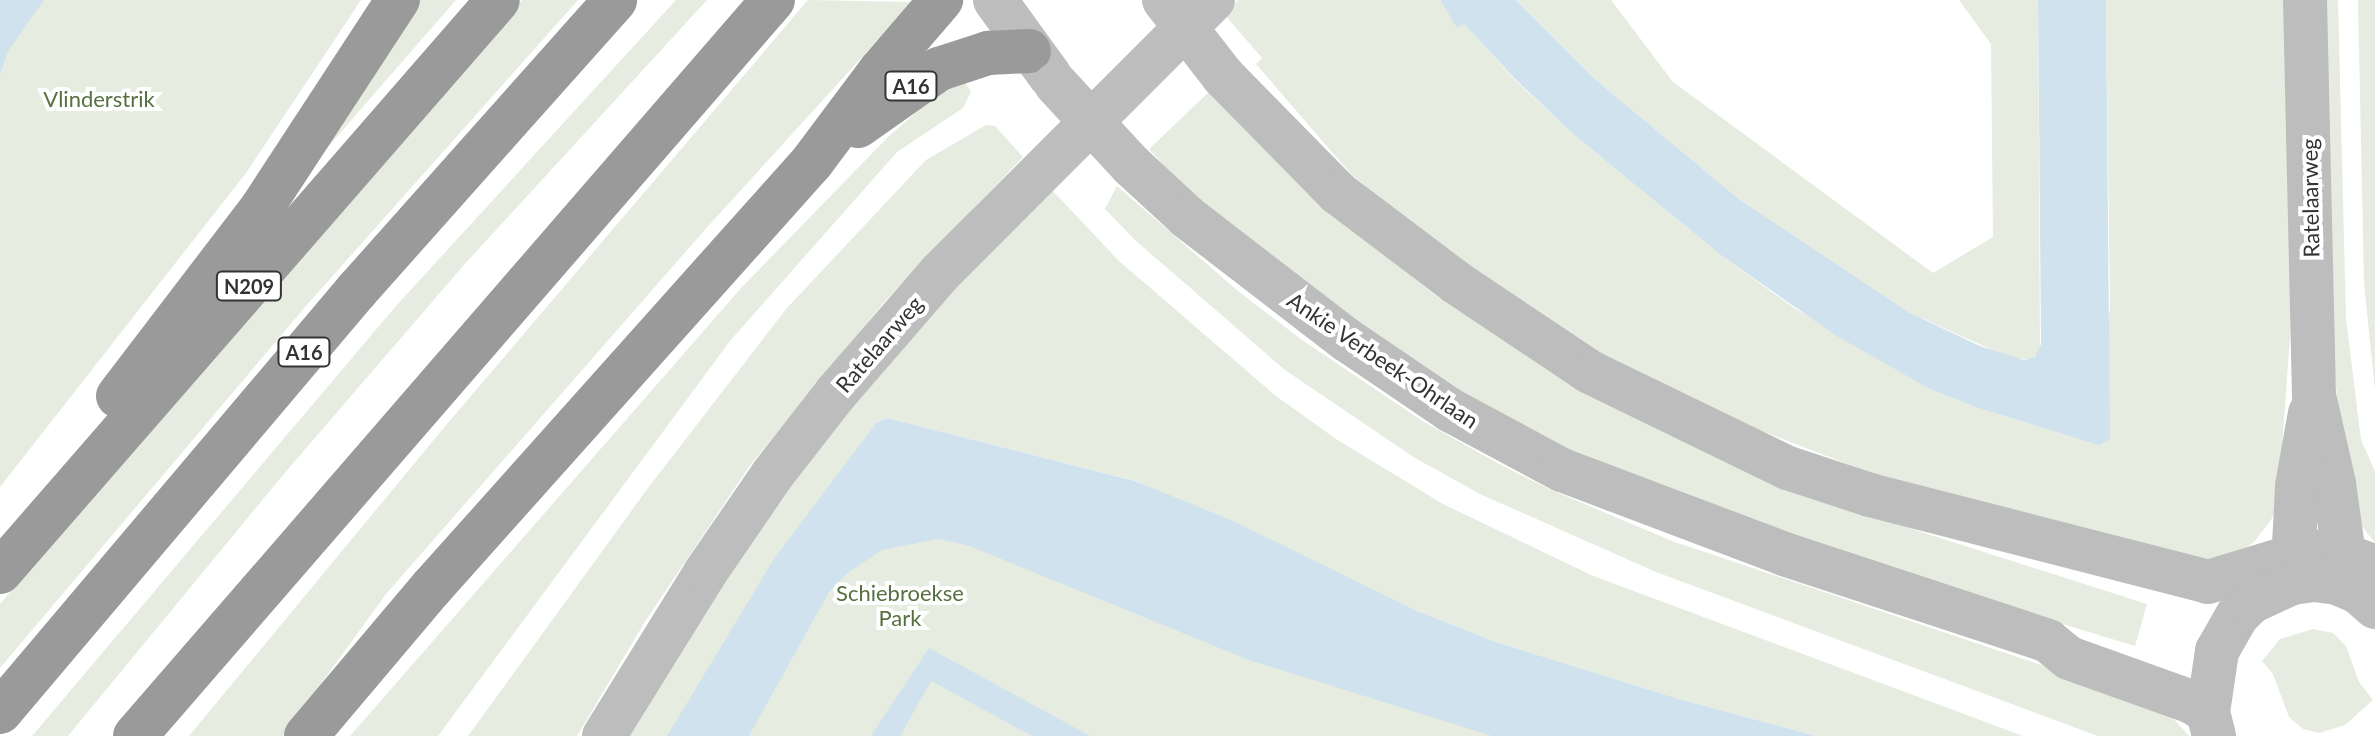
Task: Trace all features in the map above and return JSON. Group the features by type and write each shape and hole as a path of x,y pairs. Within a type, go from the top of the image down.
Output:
{"highway":[{"path":"0,550 261,209 398,0"},
{"name":"N209","path":"0,572 498,0"},
{"name":"A16","path":"0,712 357,290 615,0"},
{"path":"135,736 773,0"},
{"name":"A16","path":"306,736 463,552 812,162 880,71 941,0"},
{"name":"A16","path":"812,162 921,78 988,53 1029,51"}],"main road":[{"name":"Ankie Verbeek-Ohrlaan","path":"995,0 1029,51 1056,84 1132,166 1187,217 1347,340 1450,410 1562,470 1770,549 2048,641 2069,658 2211,711"},
{"path":"1164,0 1223,76 1338,193 1457,283 1590,372 1788,468 1870,495 1990,526 2105,582 2184,606 2234,597 2251,602 2311,551 2360,561"},
{"name":"Ratelaarweg","path":"604,736 705,573 772,475 836,393 940,273 1213,0"},
{"name":"Ratelaarweg","path":"2305,0 2314,395 2334,484 2360,561"},
{"name":"Ratelaarweg","path":"2293,568 2297,486 2314,395"},
{"path":"2293,568 2314,580 2337,583 2358,592 2375,607"},
{"path":"2211,711 2217,651 2234,597"},
{"path":"2211,711 2230,700 2247,736"}],"green space":[{"name":"Vlinderstrik","path":"0,0 361,0 246,173 0,487"},
{"path":"415,0 456,0 327,148 323,144"},
{"path":"522,0 578,0 305,307 0,668 0,604 304,245"},
{"path":"676,0 707,0 463,266 283,475 68,736 32,736 396,306"},
{"path":"808,0 912,2 702,233 386,594 283,736 189,736 442,430"},
{"path":"1238,0 1440,0 1457,27 1464,24 1516,81 1573,134 1722,256 1794,308 1930,389 1978,408 2064,434 2110,310 2106,0 2286,0 2292,308 2278,505 2271,520 2254,542 2241,551 2211,560 2195,558 1868,472 1749,426 1605,356 1535,314 1409,223 1350,173 1256,64 1262,58 1224,14"},
{"path":"1516,0 1611,0 1673,82 1933,273 1993,237 1991,44 1959,0 2038,0 2040,352 2031,360 2008,357 1908,312 1862,284 1740,200 1597,81"},
{"path":"2320,0 2338,0 2346,319 2361,440 2375,471 2375,543 2361,525 2349,488 2332,356"},
{"path":"2358,0 2375,0 2375,390 2364,283"},
{"path":"963,79 971,92 963,108 897,152 730,341 438,736 350,736 742,287 888,137 935,96"},
{"path":"1211,90 1359,235 1434,294 1568,382 1881,519 2147,604 2135,646 1961,593 1623,476 1473,402 1299,284 1178,181 1149,149"},
{"path":"986,125 995,126 1023,157 886,300 751,464 646,620 577,736 468,736 648,488 787,308 926,160"},
{"path":"1117,186 1238,291 1302,340 1424,422 1503,466 1672,541 2092,682 2170,715 2189,736 2098,736 1656,572 1482,495 1415,458 1285,370 1135,240 1105,209"},
{"name":"Schiebroekse Park","path":"1051,189 1119,261 1276,396 1336,439 1443,504 1591,575 2023,736 1816,736 1679,699 1496,642 1417,611 1136,481 887,418 876,423 820,499 1678,736 626,736 787,486 953,285"},
{"path":"2313,629 2333,633 2346,646 2359,682 2373,700 2345,725 2319,733 2303,729 2289,717 2273,674 2262,661 2280,639"}],"water":[{"path":"0,0 44,0 8,51 0,75"},
{"path":"1440,0 1516,0 1597,81 1740,200 1908,312 1980,346 2024,360 2035,357 2041,344 2038,0 2106,0 2110,439 2099,445 1978,408 1930,389 1835,335 1722,256 1573,134 1516,80 1464,24 1457,28"},
{"path":"887,418 1135,481 1231,520 1417,611 1496,642 1679,699 1816,736 1492,736 1249,660 967,545 938,539 882,550 846,574 829,592 749,736 667,736 774,559 876,423"},
{"path":"929,648 1090,736 1032,736 931,681 900,736 871,736"}]}
